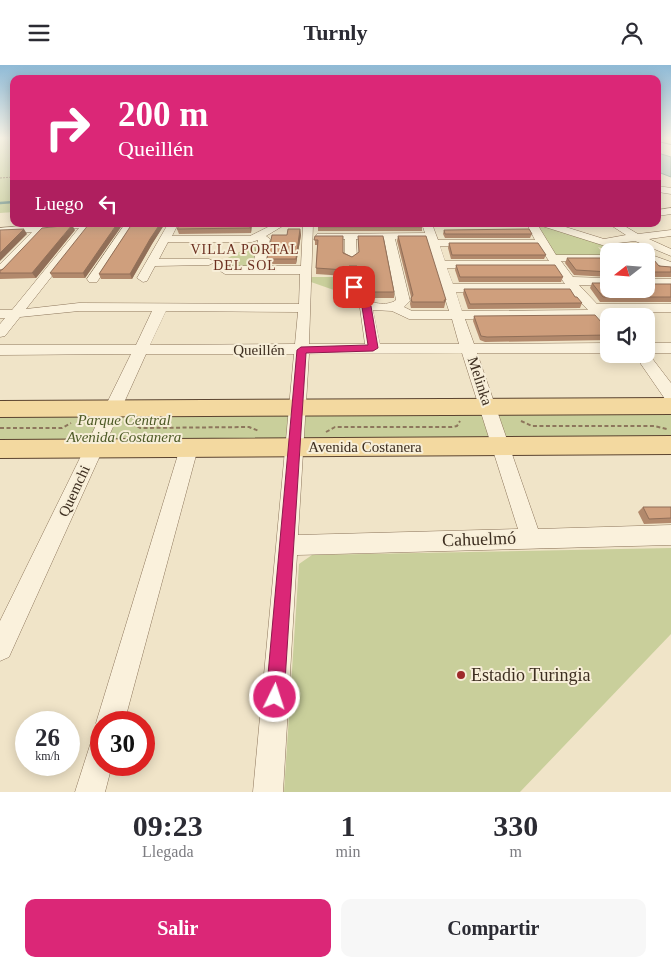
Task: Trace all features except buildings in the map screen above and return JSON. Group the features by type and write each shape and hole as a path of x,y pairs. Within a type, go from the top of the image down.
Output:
{"main road":[{"path":"0,409 111,413 297,408 671,406"},
{"name":"Avenida Costanera","path":"0,449 189,448 294,443 501,446 671,445"}],"street":[{"path":"0,231 42,227"},
{"path":"0,271 42,227"},
{"path":"0,333 86,227"},
{"path":"93,279 128,227"},
{"path":"143,278 171,227"},
{"path":"164,239 252,239 275,227"},
{"path":"534,227 542,243 573,285 600,315"},
{"path":"556,227 608,243"},
{"path":"619,227 671,253"},
{"path":"268,792 305,308 308,230 350,236 389,236 430,232 542,243"},
{"name":"Melinka","path":"430,232 531,538"},
{"path":"602,241 671,233"},
{"path":"257,236 264,239 258,270"},
{"path":"350,236 351,258"},
{"path":"389,236 403,301 395,307"},
{"path":"441,264 600,259"},
{"path":"655,260 671,266"},
{"path":"151,263 214,265 225,269 306,270"},
{"path":"353,276 355,299 366,306 395,307 409,315 600,315"},
{"path":"449,288 600,283"},
{"path":"655,283 671,283"},
{"path":"366,306 373,348"},
{"path":"0,314 79,307 305,308"},
{"name":"Quemchi","path":"0,648 161,307"},
{"path":"655,310 671,308"},
{"name":"Queillén","path":"0,350 600,348"},
{"path":"655,348 671,348"},
{"path":"648,363 671,395"},
{"path":"113,711 189,448"},
{"name":"Cahuelmó","path":"286,545 671,535"},
{"path":"90,792 94,776"}],"path":[{"path":"111,413 125,417 140,428 249,427 256,429 263,436"},
{"path":"294,443 319,438 335,427 452,427 457,425 462,417"},
{"path":"519,420 532,426 654,426 671,431"},
{"path":"0,428 62,428 74,421"}],"green space":[{"path":"0,172 10,172 10,212 0,213"},
{"path":"536,227 546,227 607,243 600,243 600,248 598,247 600,257 556,257"},
{"path":"261,241 255,267 231,268 220,262"},
{"path":"311,277 349,277 351,296 311,282"},
{"name":"Parque Central Avenida Costanera","path":"671,409 671,442 0,447 0,411"},
{"name":"Estadio Turingia","path":"671,548 671,634 520,792 284,792 299,564 312,555"}],"water":[{"path":"661,172 671,172 671,177 661,173"}],"waterway":[{"path":"0,203 10,202"}],"place":[{"name":"Estadio Turingia","path":"461,675"}],"district":[{"name":"VILLA PORTAL DEL SOL","path":"245,257"}],"route":[{"path":"275,697 301,350 373,348 366,306 355,299 354,287"}]}
